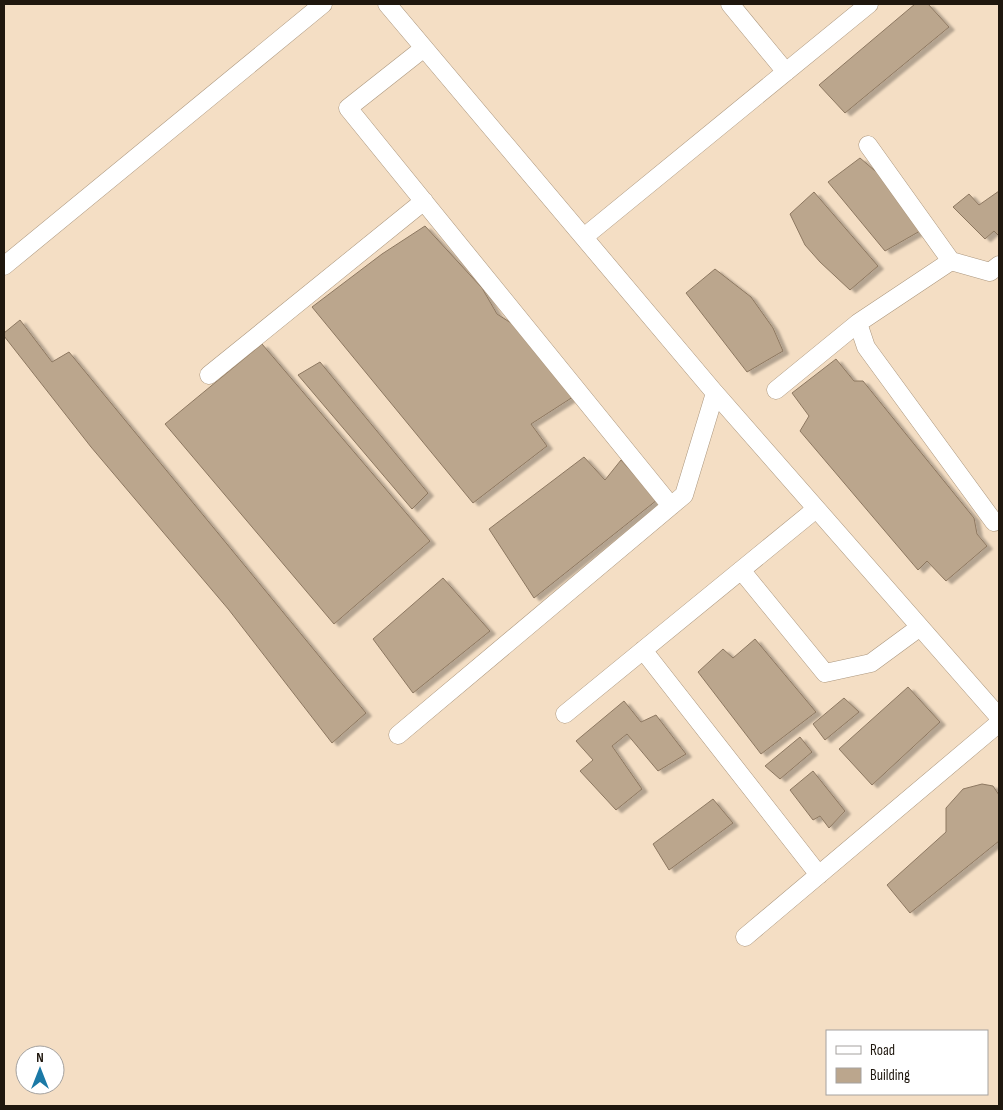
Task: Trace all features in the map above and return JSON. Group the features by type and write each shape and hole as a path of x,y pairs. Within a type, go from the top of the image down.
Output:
{"street":[{"path":"4,266 323,4"},
{"path":"387,4 715,393 999,718"},
{"path":"730,4 786,72"},
{"path":"584,237 869,4"},
{"path":"424,48 348,108 672,506"},
{"path":"868,145 951,261 990,272 999,265"},
{"path":"209,375 424,201"},
{"path":"776,390 858,323 951,261"},
{"path":"858,323 866,347 994,522"},
{"path":"398,735 684,495 715,393"},
{"path":"565,714 816,509"},
{"path":"741,570 825,673 871,663 920,627"},
{"path":"643,650 819,874"},
{"path":"745,937 999,723"}],"building":[{"path":"915,4 928,4 949,27 845,113 819,85"},
{"path":"860,158 881,176 920,231 885,251 828,182"},
{"path":"999,191 999,236 994,231 985,239 953,207 969,194 979,205"},
{"path":"814,192 878,266 850,290 805,245 790,214"},
{"path":"425,226 482,288 497,314 522,330 576,395 531,424 547,446 473,503 312,307 382,254"},
{"path":"715,269 751,297 773,328 783,351 747,372 686,293"},
{"path":"20,320 52,362 69,352 366,713 332,743 229,610 91,447 4,336 4,333"},
{"path":"262,344 430,541 334,624 165,424"},
{"path":"836,359 854,381 863,381 974,518 977,534 987,546 946,581 927,561 918,570 800,431 809,416 792,393"},
{"path":"320,362 428,493 412,509 298,375"},
{"path":"584,457 605,480 621,460 657,500 534,598 489,529"},
{"path":"443,578 490,631 413,693 373,639"},
{"path":"755,639 816,712 761,754 698,672 723,649 733,658"},
{"path":"908,687 940,722 872,785 839,749"},
{"path":"844,698 859,712 825,740 813,724"},
{"path":"624,701 641,722 656,715 686,754 658,771 627,734 612,746 642,789 616,810 580,771 593,760 576,741"},
{"path":"800,737 812,752 780,779 765,766"},
{"path":"813,771 845,811 829,828 820,816 813,820 790,790"},
{"path":"982,784 993,786 999,795 999,841 910,913 887,885 946,832 946,808 963,789"},
{"path":"713,799 733,823 669,870 653,844"}]}
